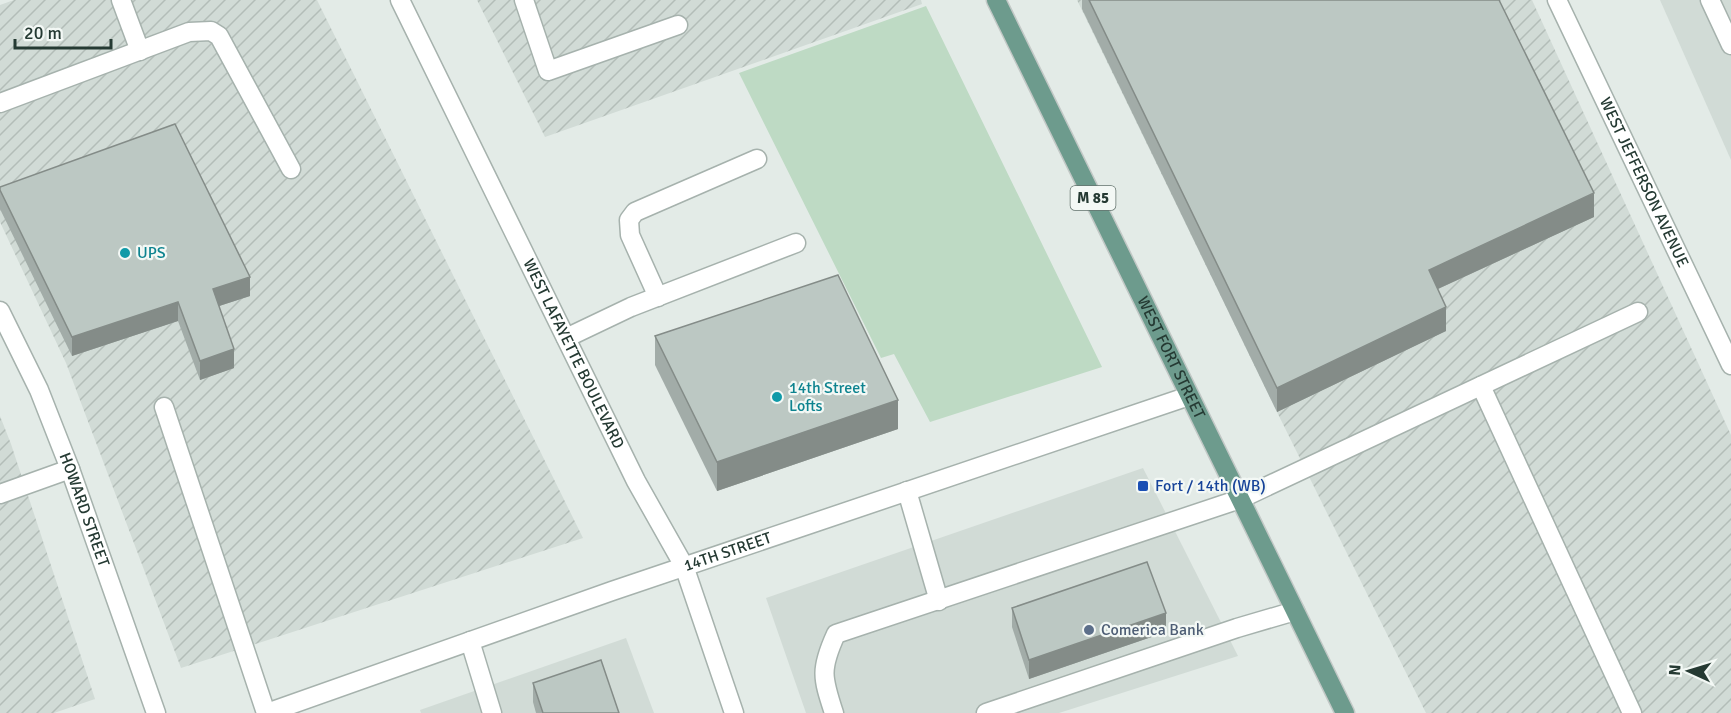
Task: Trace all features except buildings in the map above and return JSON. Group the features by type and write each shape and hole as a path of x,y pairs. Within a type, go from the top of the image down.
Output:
{"main road":[{"name":"WEST FORT STREET","path":"996,0 1345,713"}],"street":[{"path":"121,0 140,51"},
{"name":"WEST LAFAYETTE BOULEVARD","path":"400,0 636,481 684,567 734,713"},
{"path":"524,0 548,71 678,25"},
{"name":"WEST JEFFERSON AVENUE","path":"1557,0 1731,365"},
{"path":"1710,0 1731,45"},
{"path":"0,104 189,32 211,31 219,36 291,169"},
{"path":"658,297 630,236 628,220 635,212 757,159"},
{"path":"566,338 632,307 796,243"},
{"name":"HOWARD STREET","path":"0,311 39,390 70,469 156,713"},
{"path":"834,713 825,685 824,659 836,634 1240,499 1638,312"},
{"path":"1481,386 1632,713"},
{"name":"14TH STREET","path":"267,713 684,567 1189,396"},
{"path":"164,407 267,713"},
{"path":"0,494 70,469"},
{"path":"907,491 939,601"},
{"path":"986,713 1295,611"},
{"path":"470,641 492,713"}],"shaded area":[{"path":"14,0 317,0 583,538 181,668 66,363 0,222 0,5"},
{"path":"477,0 921,0 922,4 545,137"},
{"path":"1077,0 1532,0 1731,435 1731,713 1426,713"},
{"path":"1660,0 1731,0 1731,160"},
{"path":"0,416 95,699 54,713 0,713"},
{"path":"1143,468 1238,656 1059,713 806,713 766,598"},
{"path":"626,638 654,713 421,713 420,710"}],"green space":[{"path":"926,6 1102,367 930,422 894,354 881,358 739,73"}],"place":[{"name":"UPS","path":"125,253"},
{"name":"14th Street Lofts","path":"777,397"},
{"name":"Fort / 14th (WB)","path":"1143,486"},
{"name":"Comerica Bank","path":"1089,630"}]}
